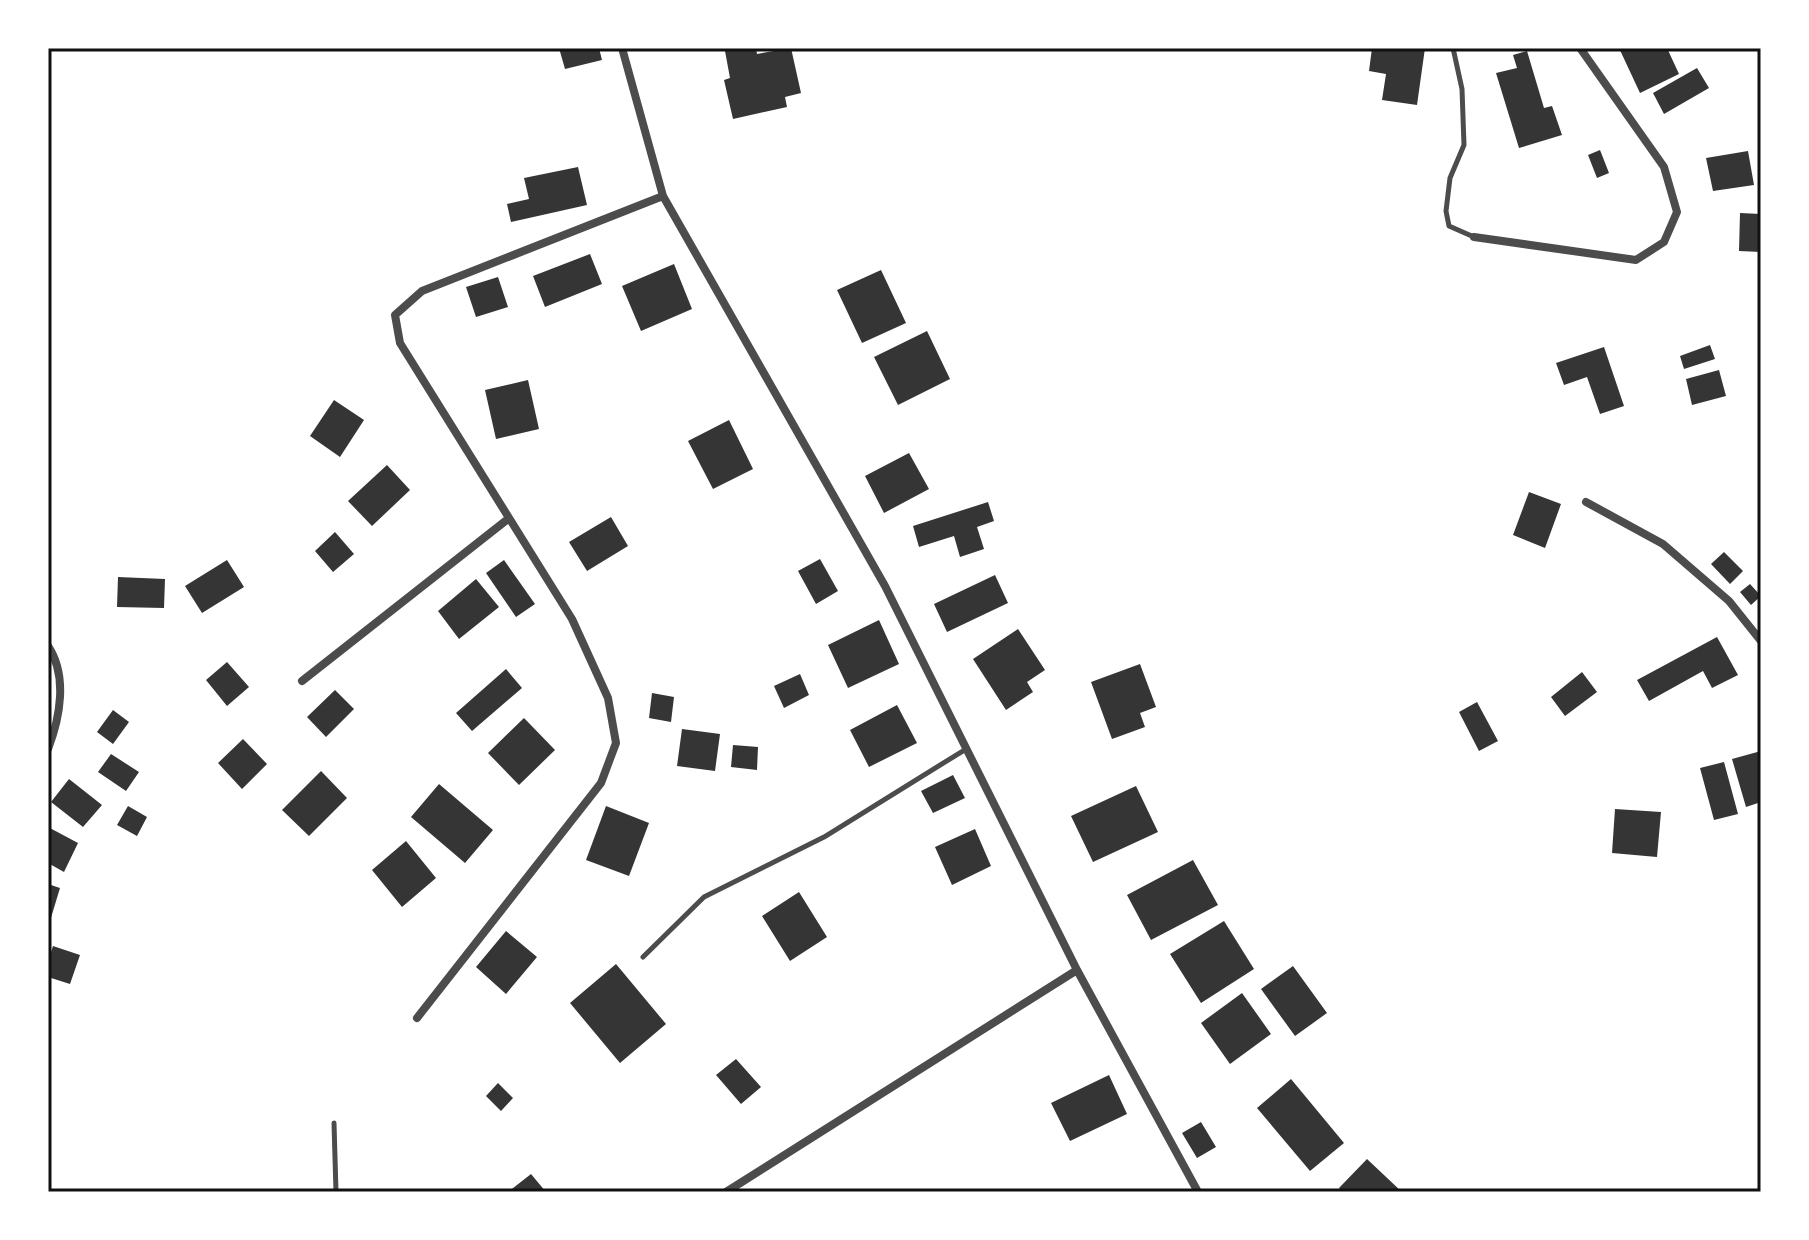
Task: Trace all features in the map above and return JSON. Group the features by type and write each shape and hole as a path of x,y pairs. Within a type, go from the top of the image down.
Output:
{"street":[{"path":"622,48 663,196 885,586 1077,970 1198,1192"},
{"path":"1474,237 1636,260 1664,242 1677,212 1664,167 1580,48"},
{"path":"417,1018 601,783 616,743 608,698 572,619 400,343 395,315 422,291 663,196"},
{"path":"1586,502 1663,544 1729,601 1761,641"},
{"path":"302,681 508,519"},
{"path":"48,646 53,654 60,689 58,723 48,749"},
{"path":"726,1192 1077,970"}],"lane":[{"path":"1453,48 1462,89 1464,145 1450,178 1446,211 1449,226 1474,237"},
{"path":"643,957 704,897 824,837 966,749"},
{"path":"334,1123 336,1192"}],"building":[{"path":"559,48 599,48 602,60 565,69"},
{"path":"756,48 757,54 791,48 801,93 785,97 787,107 733,119 724,80 730,78 725,51"},
{"path":"1372,48 1425,48 1417,105 1382,100 1386,74 1369,71"},
{"path":"1619,48 1667,48 1679,74 1640,93"},
{"path":"1527,51 1544,108 1552,106 1562,135 1519,148 1496,73 1517,68 1513,55"},
{"path":"1697,68 1709,88 1664,114 1653,93"},
{"path":"1600,150 1609,173 1597,178 1588,155"},
{"path":"1748,151 1754,185 1713,191 1706,158"},
{"path":"578,167 587,205 511,222 507,204 529,199 524,178"},
{"path":"1740,213 1761,214 1761,252 1739,251"},
{"path":"590,254 602,284 545,307 533,276"},
{"path":"674,264 692,309 641,331 622,286"},
{"path":"881,270 906,323 862,343 837,290"},
{"path":"498,277 508,307 476,317 466,287"},
{"path":"927,331 950,379 898,405 874,357"},
{"path":"1710,345 1715,359 1684,369 1680,356"},
{"path":"1604,347 1624,406 1600,414 1587,377 1564,385 1556,363"},
{"path":"1719,370 1726,396 1692,405 1686,379"},
{"path":"528,380 539,429 496,439 485,390"},
{"path":"334,400 364,420 340,457 310,436"},
{"path":"729,420 753,469 713,489 688,441"},
{"path":"909,453 929,489 884,513 865,476"},
{"path":"387,465 410,490 372,526 348,501"},
{"path":"1529,492 1561,504 1545,548 1513,535"},
{"path":"988,502 994,521 977,527 984,549 960,557 954,536 919,547 913,526"},
{"path":"611,517 628,546 587,571 569,542"},
{"path":"335,532 354,554 333,572 315,551"},
{"path":"1724,552 1743,571 1730,584 1711,564"},
{"path":"820,559 838,591 816,604 798,571"},
{"path":"227,560 244,587 202,613 185,586"},
{"path":"504,560 535,604 516,617 486,573"},
{"path":"995,575 1008,603 947,632 934,604"},
{"path":"118,577 165,579 164,608 117,607"},
{"path":"476,579 499,607 459,639 438,611"},
{"path":"1750,584 1761,596 1751,605 1740,592"},
{"path":"879,620 899,664 848,688 828,645"},
{"path":"1018,629 1045,670 1027,682 1033,692 1006,710 973,659"},
{"path":"1717,637 1738,675 1712,688 1703,671 1649,701 1637,680"},
{"path":"227,662 249,687 227,706 206,680"},
{"path":"1140,664 1156,707 1140,713 1145,727 1112,739 1091,682"},
{"path":"506,669 522,688 472,731 456,713"},
{"path":"1582,672 1597,692 1565,716 1551,697"},
{"path":"800,674 809,695 784,708 774,686"},
{"path":"335,690 354,709 326,737 307,717"},
{"path":"652,693 674,697 671,722 649,718"},
{"path":"1477,702 1498,741 1479,751 1459,712"},
{"path":"897,705 917,743 869,767 850,730"},
{"path":"113,710 129,722 113,744 97,732"},
{"path":"524,718 555,750 519,785 488,753"},
{"path":"682,729 720,734 715,771 677,766"},
{"path":"243,739 267,764 242,789 218,763"},
{"path":"733,745 758,747 757,770 731,767"},
{"path":"1761,751 1761,802 1746,807 1732,759"},
{"path":"111,754 139,772 126,791 98,772"},
{"path":"1724,762 1738,814 1714,820 1700,768"},
{"path":"321,771 347,798 309,836 282,810"},
{"path":"953,775 965,798 933,813 921,791"},
{"path":"69,779 102,805 83,827 51,802"},
{"path":"439,784 493,830 465,863 411,817"},
{"path":"1136,786 1158,832 1093,862 1071,816"},
{"path":"128,806 147,817 137,836 117,825"},
{"path":"606,806 649,823 629,876 586,860"},
{"path":"1615,809 1661,812 1657,857 1612,853"},
{"path":"48,827 78,843 64,872 48,863"},
{"path":"975,829 991,866 952,885 935,847"},
{"path":"406,841 436,878 402,907 372,870"},
{"path":"1193,860 1218,905 1151,940 1127,895"},
{"path":"48,884 60,888 50,921 48,920"},
{"path":"799,892 827,937 790,961 762,916"},
{"path":"1224,921 1254,969 1201,1003 1170,954"},
{"path":"506,931 537,957 506,994 476,967"},
{"path":"53,946 80,955 70,984 48,977 48,961"},
{"path":"616,964 666,1024 620,1063 570,1003"},
{"path":"1293,966 1327,1013 1295,1036 1261,989"},
{"path":"1242,993 1271,1034 1230,1064 1201,1023"},
{"path":"736,1059 761,1087 741,1104 716,1075"},
{"path":"1109,1075 1127,1114 1070,1141 1051,1103"},
{"path":"1291,1079 1344,1143 1310,1171 1257,1108"},
{"path":"498,1083 513,1098 501,1111 486,1096"},
{"path":"1201,1122 1216,1147 1197,1158 1182,1133"},
{"path":"1367,1159 1402,1192 1343,1192 1339,1188"},
{"path":"531,1174 546,1192 508,1192"}]}
